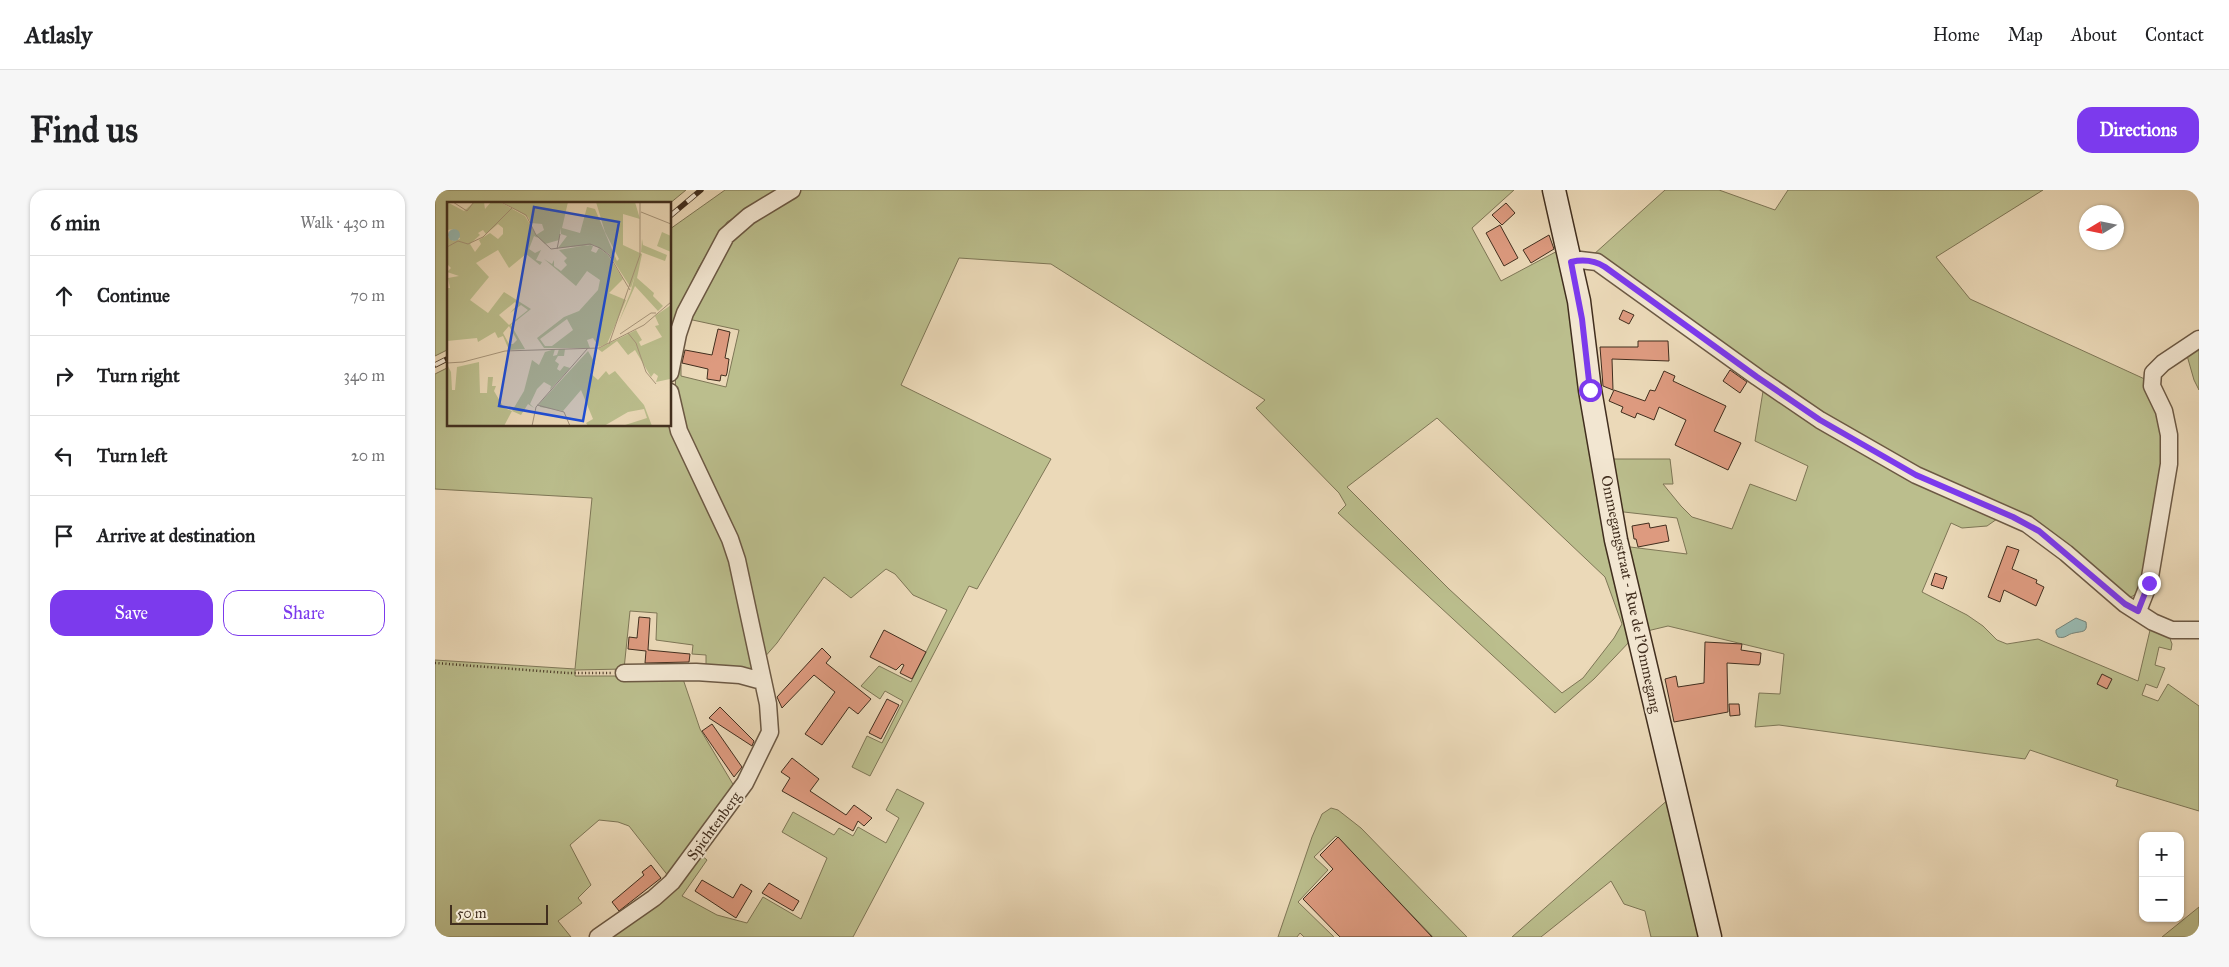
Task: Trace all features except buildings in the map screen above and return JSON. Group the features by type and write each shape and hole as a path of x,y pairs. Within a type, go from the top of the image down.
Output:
{"main road":[{"name":"Ommegangstraat - Rue de l'Ommegang","path":"1554,190 1582,319 1590,390 1616,540 1710,937"}],"street":[{"path":"671,368 677,334 685,313 726,236 736,225 792,190"},
{"path":"1571,262 1590,260 1601,264 1791,401 1889,461 1916,475 2013,517 2039,531 2125,604 2138,611 2147,619 2165,628 2183,631 2199,630"},
{"path":"2138,611 2149,583 2169,464 2169,435 2164,411 2152,386 2153,373 2163,362 2199,339"},
{"name":"Spichtenberg","path":"598,937 654,898 672,882 745,783 770,732 771,716 737,560 730,539 679,431 671,396"},
{"path":"624,672 696,672 740,675 762,681"}],"path":[{"path":"435,663 567,673 624,672"}],"green space":[{"path":"435,190 686,190 671,202 447,202 447,350 435,356"},
{"path":"725,190 780,190 727,222 699,267 684,298 671,341 671,228"},
{"path":"799,190 1514,190 1472,228 1501,281 1563,248 1632,639 1594,679 1555,713 1338,513 1346,505 1339,493 1256,408 1265,400 1051,264 959,258 901,385 1051,459 977,589 969,586 870,776 852,767 867,736 882,743 903,701 885,691 880,699 861,686 879,666 911,682 947,610 913,595 895,574 886,569 851,598 824,577 777,643 763,659 676,401 675,364 681,365 681,376 726,387 739,330 688,319 730,238","holes":["1437,418 1605,577 1622,624 1614,638 1583,678 1562,693 1449,589 1347,487"]},
{"path":"1665,190 1719,190 1775,210 1788,190 2043,190 1936,257 1970,299 2149,381 2159,411 2161,424 2162,470 2153,533 2138,593 2131,597 2126,597 2092,570 1845,430 1593,255"},
{"path":"2199,344 2199,390 2186,352"},
{"path":"447,368 447,426 670,426 722,537 734,572 755,672 706,670 706,655 692,654 693,645 656,640 657,613 630,611 624,669 575,670 575,676 682,676 700,729 734,786 669,877 629,826 618,822 599,820 570,845 591,885 578,898 582,903 558,921 571,937 435,937 435,660 575,669 592,498 435,489 435,374"},
{"path":"1764,385 1997,519 1987,526 1962,528 1951,523 1922,592 1967,615 1983,626 1997,640 2007,644 2038,639 2138,681 2151,626 2168,633 2172,644 2171,650 2159,647 2155,665 2165,668 2157,688 2146,684 2142,695 2158,701 2168,684 2199,706 2199,811 2116,786 2118,780 2030,750 2025,759 1779,725 1755,727 1759,693 1780,694 1784,654 1668,626 1643,632 1622,546 1687,554 1677,518 1615,511 1608,459 1670,459 1673,484 1663,484 1681,506 1692,517 1732,529 1750,484 1796,501 1808,466 1755,441"},
{"path":"897,789 924,803 853,937 608,937 699,853 707,860 682,896 717,915 747,923 763,897 801,919 827,858 782,832 793,812 834,835 839,828 853,836 858,827 886,843 899,818 886,810"},
{"path":"1671,797 1699,937 1651,937 1645,911 1624,904 1611,881 1541,937 1512,937"},
{"path":"1331,808 1338,810 1361,828 1467,937 1433,937 1336,836 1314,857 1328,870 1298,902 1334,937 1304,937 1300,933 1297,937 1278,937 1312,837 1322,814"},
{"path":"2199,907 2199,937 2162,937 2180,922 2184,922 2184,919"}],"water":[{"path":"2076,618 2086,622 2085,630 2065,637 2058,637 2056,630"}],"railway":[{"path":"671,215 701,190"},
{"path":"435,365 447,359"}],"route":[{"path":"1590,390 1582,319 1571,262 1581,260 1597,262 1605,267 1798,406 1889,461 1916,475 2013,517 2039,531 2125,604 2138,611 2149,583"}]}
